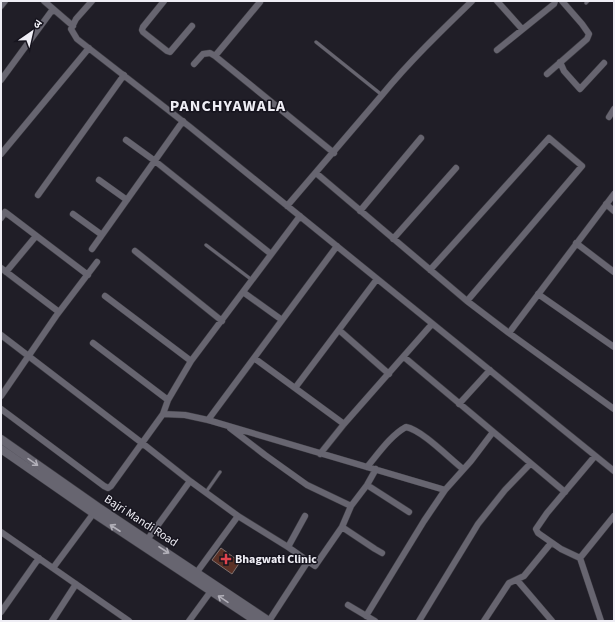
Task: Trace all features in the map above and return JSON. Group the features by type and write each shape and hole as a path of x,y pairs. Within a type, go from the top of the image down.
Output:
{"street":[{"path":"1,6 5,1"},
{"path":"44,1 73,26"},
{"path":"92,1 76,19 71,29 78,39 183,121 614,471"},
{"path":"164,1 143,27 143,32 170,52 192,26"},
{"path":"497,1 522,29"},
{"path":"497,50 554,4 555,1"},
{"path":"546,74 587,39 589,34 562,1"},
{"path":"215,56 260,2"},
{"path":"287,206 334,153 382,95 470,2"},
{"path":"1,80 53,9"},
{"path":"1,154 89,48"},
{"path":"194,64 203,54 210,53 215,56 334,153"},
{"path":"560,62 564,71 580,89 604,63"},
{"path":"38,195 124,75"},
{"path":"609,117 614,110"},
{"path":"92,249 183,121"},
{"path":"360,210 421,138"},
{"path":"430,270 549,138 582,166 467,301"},
{"path":"126,140 155,161 271,254"},
{"path":"393,239 456,168"},
{"path":"316,173 467,301 508,333 614,409"},
{"path":"99,180 127,200"},
{"path":"508,333 614,194"},
{"path":"606,204 614,211"},
{"path":"1,218 5,212 88,275"},
{"path":"73,214 102,235"},
{"path":"1,409 108,488 111,486 163,414 168,400 191,361 300,216"},
{"path":"36,236 4,270 59,312"},
{"path":"576,243 614,272"},
{"path":"208,420 337,246"},
{"path":"135,251 222,321"},
{"path":"1,396 59,312 97,262"},
{"path":"295,388 377,279"},
{"path":"244,292 282,320"},
{"path":"538,294 614,347"},
{"path":"105,296 191,361"},
{"path":"320,454 344,424 404,358 432,324"},
{"path":"339,330 389,374"},
{"path":"1,335 142,443 190,482 238,516 288,547 315,566 342,527 351,506 367,485 376,469"},
{"path":"92,342 168,400"},
{"path":"254,358 344,424"},
{"path":"404,358 565,492"},
{"path":"459,404 490,370"},
{"path":"163,414 185,414 208,420 445,490"},
{"path":"227,426 307,485 351,506"},
{"path":"367,467 401,429 406,426 420,433 463,469"},
{"path":"366,616 424,521 445,490 493,432"},
{"name":"Bajri Mandi Road","path":"1,439 96,510 197,572 269,621"},
{"path":"1,449 96,510 256,621"},
{"path":"580,558 568,554 550,543 538,533 536,529 547,513 595,456"},
{"path":"419,621 478,524 505,490 530,464"},
{"path":"147,540 190,482"},
{"path":"367,485 409,512"},
{"path":"53,568 96,510"},
{"path":"197,572 238,516"},
{"path":"288,547 305,516"},
{"path":"580,558 614,516"},
{"path":"342,527 382,553"},
{"path":"1,533 129,621"},
{"path":"484,621 509,584 524,576 550,543"},
{"path":"1,612 39,558"},
{"path":"580,558 601,621"},
{"path":"269,621 308,562"},
{"path":"517,580 552,621"},
{"path":"52,621 76,584"},
{"path":"189,621 211,591"},
{"path":"348,605 375,621"}],"lane":[{"path":"316,42 382,95"},
{"path":"206,245 252,280"},
{"path":"206,492 220,472"}],"building":[{"path":"221,548 240,562 232,574 212,560"}],"place":[{"name":"Bhagwati Clinic","path":"226,559"}],"district":[{"name":"PANCHYAWALA","path":"228,106"}]}
